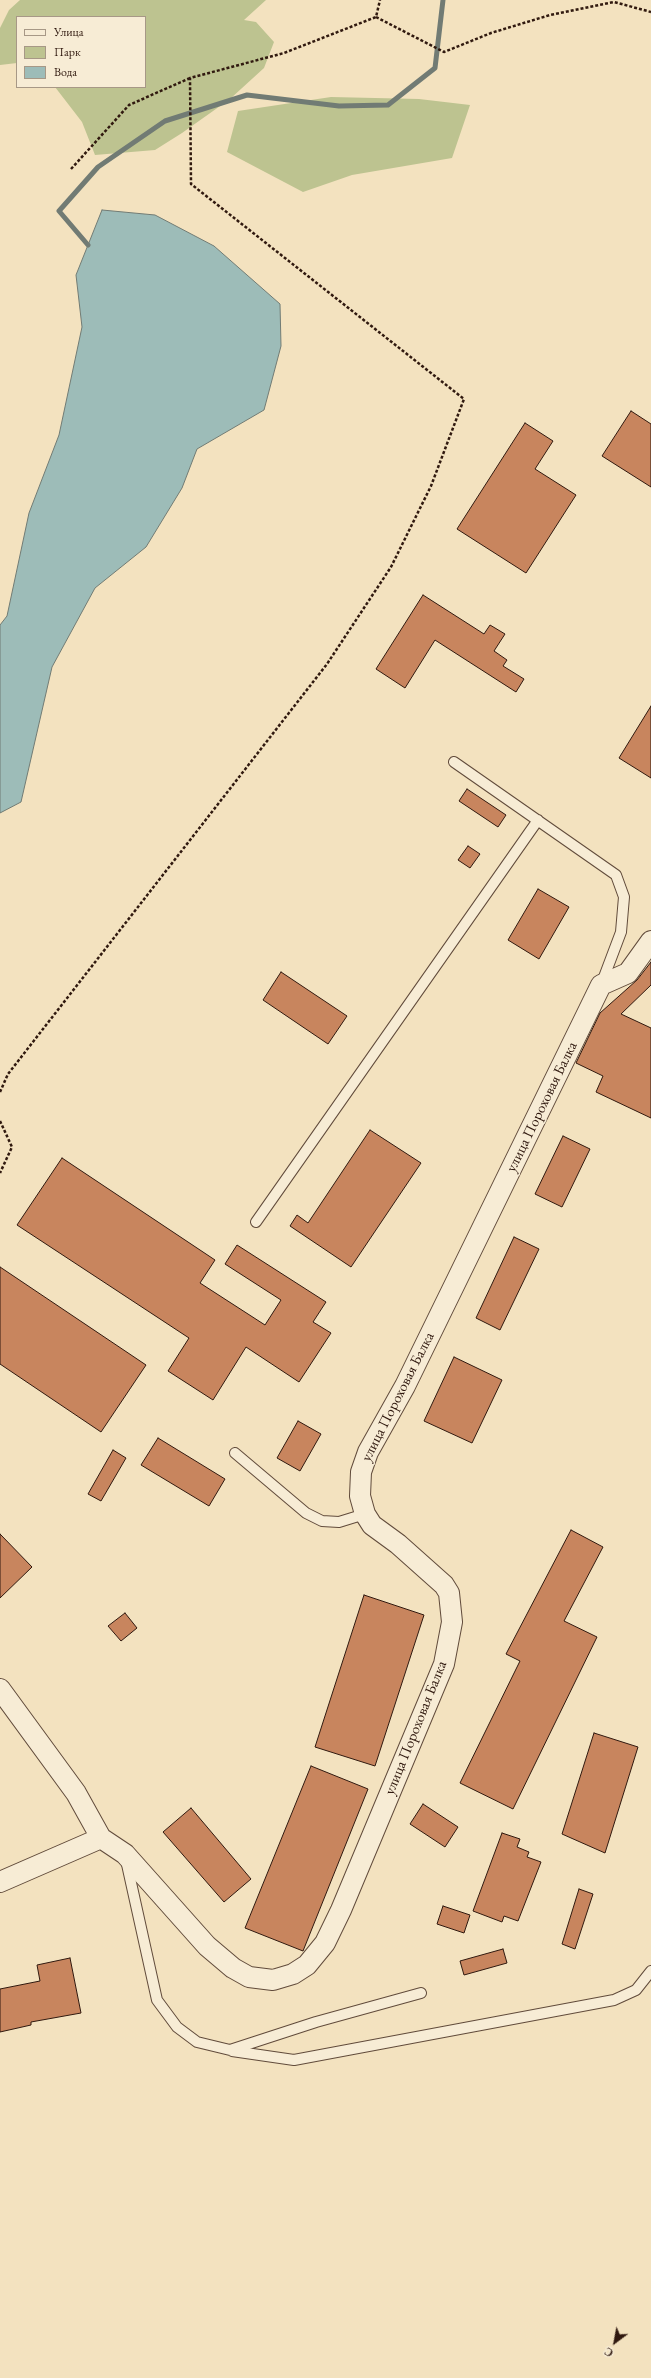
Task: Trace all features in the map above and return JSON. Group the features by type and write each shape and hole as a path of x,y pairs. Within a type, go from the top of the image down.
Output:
{"street":[{"path":"601,985 628,973 651,941"},
{"name":"улица Пороховая Балка","path":"101,1838 125,1854 207,1946 234,1968 249,1977 274,1980 293,1974 307,1965 325,1943 444,1664 452,1622 449,1593 444,1585 398,1544 372,1525 365,1514 360,1496 361,1472 368,1452 405,1386 601,985"},
{"path":"0,1689 76,1793 101,1838 0,1882"}],"lane":[{"path":"454,762 616,875 624,897 621,932 601,985"},
{"path":"256,1222 538,820"},
{"path":"235,1454 306,1513 322,1521 339,1522 365,1514"},
{"path":"125,1854 157,2000 178,2027 197,2042 230,2050 294,2060 614,2000 636,1990 651,1971"},
{"path":"230,2050 316,2022 421,1993"}],"path":[{"path":"376,17 380,0"},
{"path":"71,169 129,105 190,78 284,53 376,17 444,52 491,33 550,15 614,2 651,12"},
{"path":"0,1092 8,1074 327,664 391,567 431,486 464,398 191,184 190,78"},
{"path":"0,1121 12,1146 0,1173"}],"green space":[{"path":"20,0 266,0 244,20 256,22 274,42 264,68 230,99 182,133 155,150 95,155 82,122 56,88 146,88 146,16 16,16 16,63 0,65 0,28 9,10"},
{"path":"331,97 419,99 470,105 452,158 352,175 303,192 227,152 238,111"}],"water":[{"path":"102,210 155,215 214,246 280,304 281,346 264,410 197,449 182,488 146,547 95,588 52,667 21,802 0,813 0,625 7,616 29,513 59,435 82,327 76,275"}],"building":[{"path":"631,411 651,424 651,487 602,456"},
{"path":"525,423 553,441 535,469 576,495 526,573 457,529"},
{"path":"423,595 484,634 490,625 505,634 494,651 507,660 503,666 524,679 516,692 435,640 405,688 376,669"},
{"path":"651,706 651,778 619,758"},
{"path":"467,789 506,815 498,827 459,801"},
{"path":"468,846 480,854 470,868 458,860"},
{"path":"538,889 569,907 539,959 508,940"},
{"path":"651,962 651,985 621,1014 651,1028 651,1118 596,1092 603,1076 576,1063 600,1013 637,980"},
{"path":"281,972 347,1016 328,1044 263,1000"},
{"path":"370,1130 421,1163 351,1267 290,1226 297,1215 308,1223"},
{"path":"563,1136 590,1149 562,1207 535,1194"},
{"path":"62,1158 215,1260 200,1283 265,1325 281,1300 225,1264 237,1245 326,1302 313,1322 331,1333 299,1382 246,1347 213,1400 168,1371 189,1338 17,1225"},
{"path":"514,1237 539,1249 500,1330 476,1318"},
{"path":"0,1267 146,1365 101,1432 0,1364"},
{"path":"454,1357 502,1380 472,1443 424,1421"},
{"path":"298,1421 321,1434 300,1471 277,1458"},
{"path":"158,1438 225,1479 209,1506 141,1465"},
{"path":"113,1450 126,1458 101,1501 88,1494"},
{"path":"571,1530 603,1547 564,1621 597,1637 513,1809 460,1783 520,1661 506,1654"},
{"path":"0,1534 32,1567 0,1598"},
{"path":"364,1595 424,1615 375,1766 315,1747"},
{"path":"125,1613 137,1628 121,1641 108,1626"},
{"path":"594,1733 638,1747 605,1853 562,1834"},
{"path":"311,1766 368,1789 303,1951 245,1928"},
{"path":"423,1804 458,1827 445,1847 410,1824"},
{"path":"191,1808 251,1879 224,1902 163,1832"},
{"path":"502,1833 520,1839 517,1847 529,1852 527,1857 541,1862 518,1921 504,1916 502,1922 473,1911"},
{"path":"579,1889 593,1894 575,1949 562,1944"},
{"path":"443,1906 470,1915 464,1933 437,1924"},
{"path":"503,1949 507,1963 464,1975 460,1961"},
{"path":"70,1958 81,2013 31,2022 31,2025 0,2032 0,1989 40,1981 37,1965"}],"waterway":[{"path":"88,245 59,211 98,167 165,121 247,95 339,106 388,105 435,68 443,0"}]}
